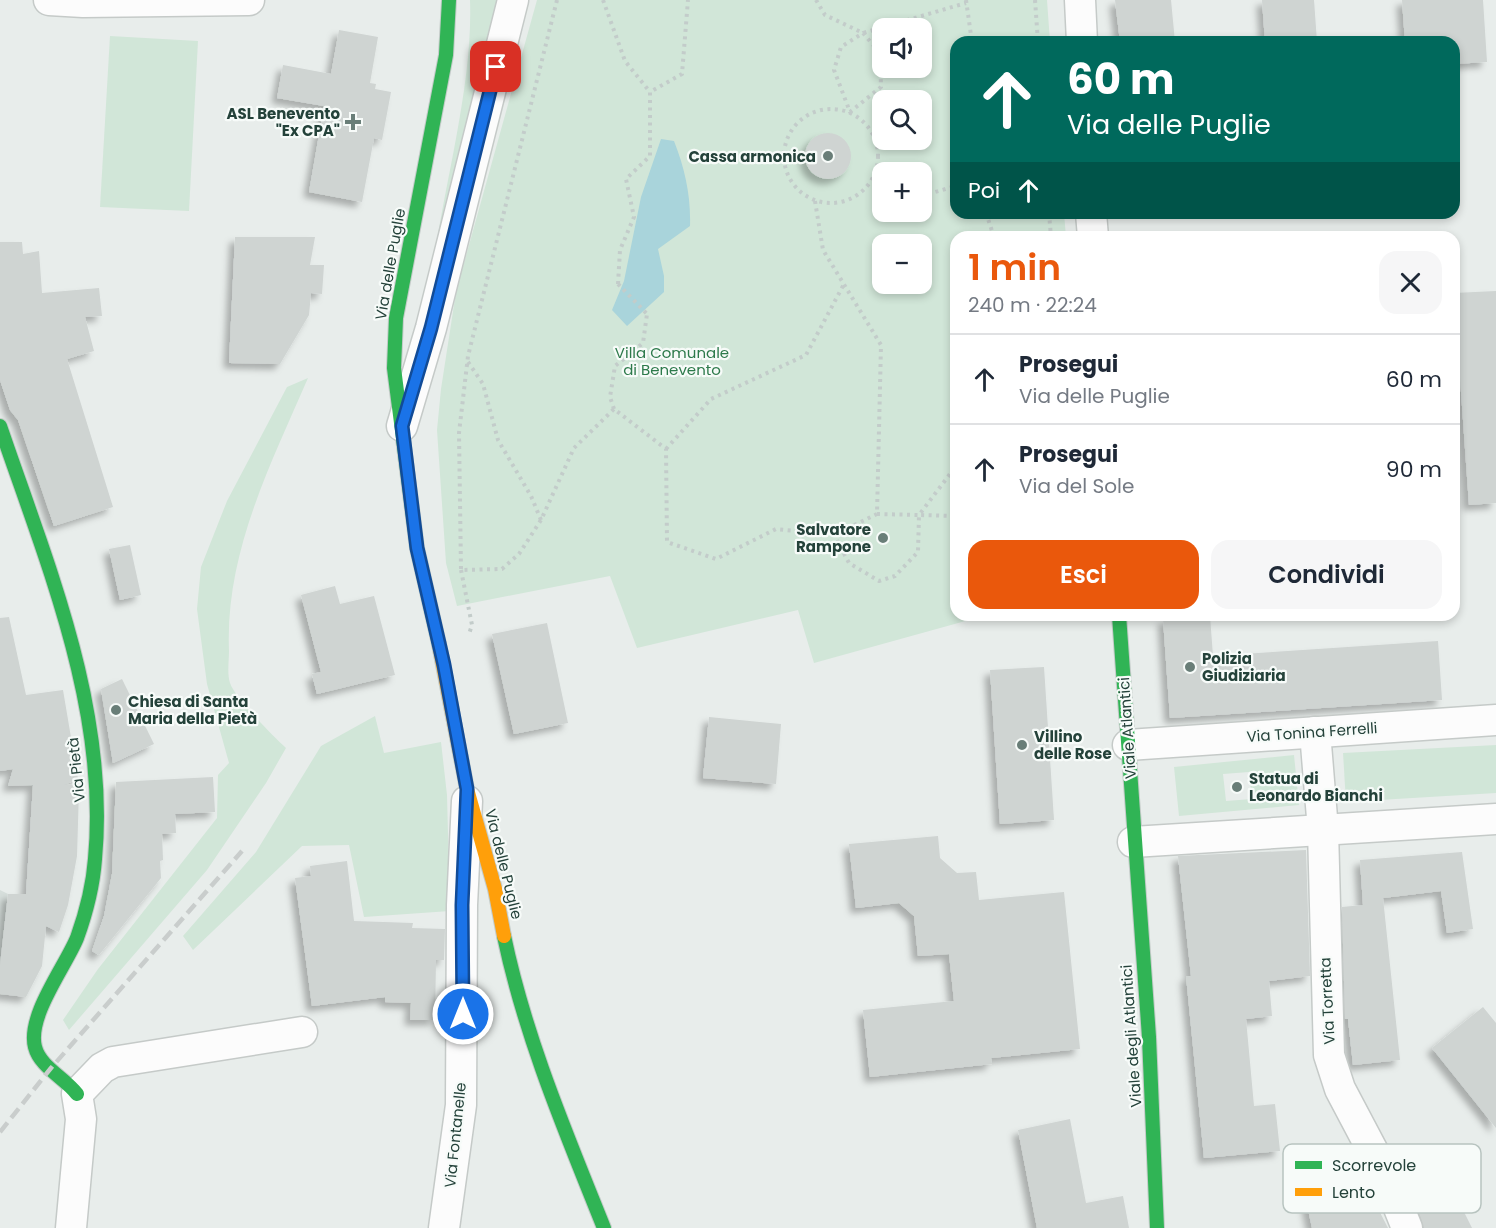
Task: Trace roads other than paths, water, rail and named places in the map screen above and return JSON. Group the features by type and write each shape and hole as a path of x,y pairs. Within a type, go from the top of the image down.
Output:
{"street":[{"path":"49,0 83,2 249,0"},
{"name":"Via delle Puglie","path":"449,0 446,55 396,318 394,368 417,548 444,665 467,789 495,889 513,978 554,1104 604,1228"},
{"path":"402,426 431,328 513,0"},
{"path":"1080,0 1082,36"},
{"name":"Via Pietà","path":"0,426 45,559 68,640 85,709 97,783 96,848 86,904 74,946 42,1008 34,1035 34,1046 39,1057 68,1082 77,1094"},
{"name":"Viale Atlantici","path":"1119,621 1133,842"},
{"name":"Via Tonina Ferrelli","path":"1128,745 1496,720"},
{"name":"Via Torretta","path":"1315,732 1323,830 1329,1055 1340,1089 1369,1144"},
{"name":"Via Fontanelle","path":"444,1228 461,1105 462,905 467,789"},
{"path":"1133,842 1496,819"},
{"name":"Viale degli Atlantici","path":"1133,842 1149,1037 1157,1228"},
{"path":"71,1228 81,1119 77,1094 102,1068 113,1062 302,1032"},
{"name":"Via Torretta","path":"1401,1213 1407,1228"}],"water":[{"path":"661,139 674,141 678,151 688,193 690,226 658,249 664,276 664,292 627,326 612,310 624,281 641,197"}],"railway":[{"path":"0,1132 51,1068 242,851"}],"place":[{"name":"ASL Benevento \"Ex CPA\"","path":"353,122"},
{"name":"Cassa armonica","path":"828,156"},
{"name":"Salvatore Rampone","path":"883,538"},
{"name":"Polizia Giudiziaria","path":"1190,667"},
{"name":"Chiesa di Santa Maria della Pietà","path":"116,710"},
{"name":"Villino delle Rose","path":"1022,745"},
{"name":"Statua di Leonardo Bianchi","path":"1237,787"}],"park label":[{"name":"Villa Comunale di Benevento","path":"672,360"}]}
